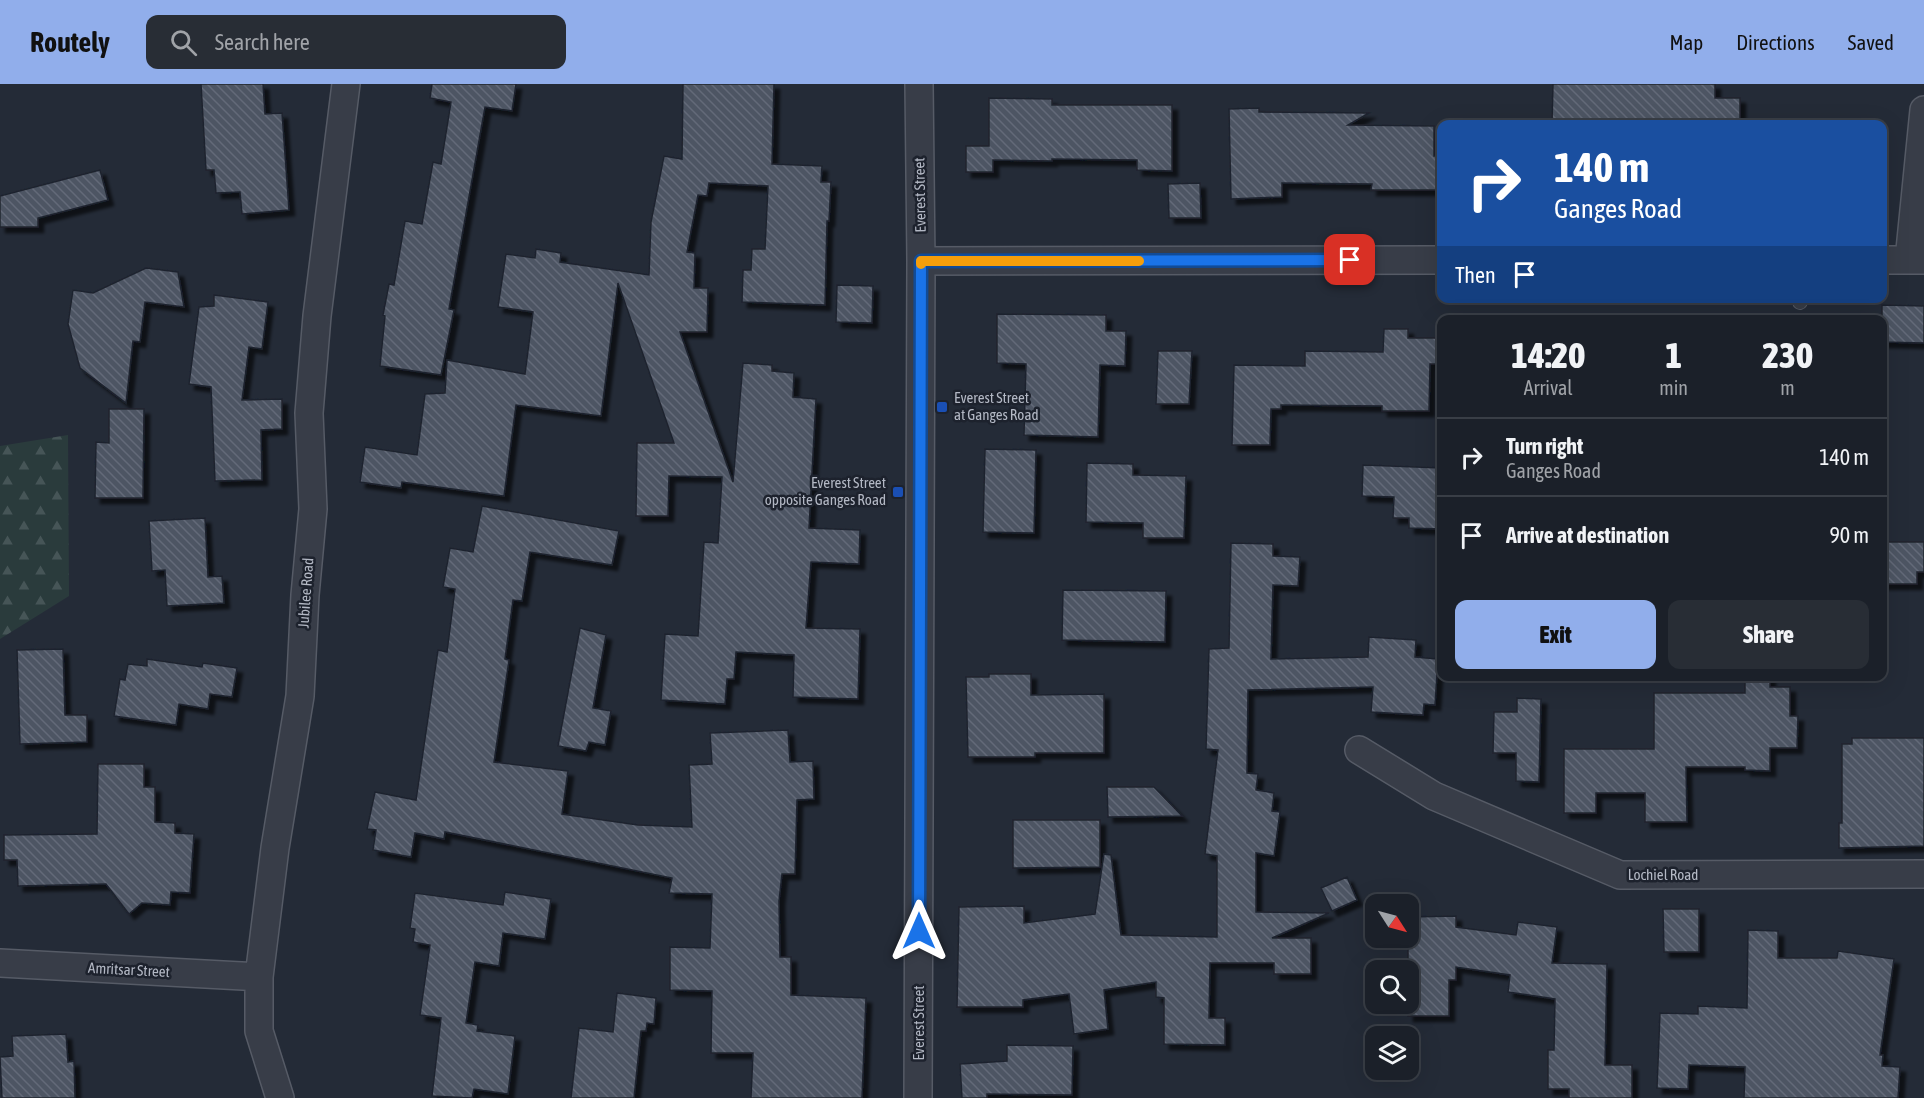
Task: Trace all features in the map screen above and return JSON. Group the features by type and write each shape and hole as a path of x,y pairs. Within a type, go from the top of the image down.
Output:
{"street":[{"name":"Jubilee Road","path":"280,1098 259,1031 259,977 275,848 300,696 305,596 313,509 309,414 317,316 346,84"},
{"name":"Everest Street","path":"918,1098 920,84"},
{"path":"1905,260 1924,111"},
{"path":"921,261 1437,260"},
{"name":"Lochiel Road","path":"1359,750 1434,796 1620,875 1924,874"},
{"name":"Amritsar Street","path":"0,963 259,977"}],"green space":[{"path":"68,435 69,596 0,639 0,446"}],"building":[{"path":"201,84 263,84 265,114 282,113 289,210 242,214 240,192 216,193 214,170 206,170"},
{"path":"432,84 516,84 512,111 485,107 449,309 454,310 441,375 380,366 385,316 383,315 389,284 394,285 405,221 422,224 433,162 441,164 451,102 430,98"},
{"path":"683,84 774,84 772,164 822,166 821,182 831,182 829,221 827,221 825,305 742,302 743,270 751,270 752,249 765,249 768,186 709,183 707,196 698,195 687,252 695,253 694,288 708,288 707,332 680,332 733,482 743,363 772,365 772,371 794,373 793,397 816,399 809,528 860,530 859,564 811,562 806,628 860,629 858,699 793,697 794,655 736,652 734,679 727,679 725,704 661,700 665,634 698,636 704,542 718,543 722,477 669,476 668,516 636,516 637,443 674,443 618,283 601,416 516,405 504,496 402,482 401,488 360,482 365,447 417,455 425,394 445,393 447,360 525,374 533,312 498,307 506,254 535,258 536,249 561,253 560,262 649,275 651,222 664,156 682,159"},
{"path":"1553,84 1715,84 1715,98 1740,98 1740,120 1552,120"},
{"path":"989,98 1052,99 1052,105 1172,105 1172,171 1137,170 1137,160 1052,159 1052,161 993,160 993,172 966,172 966,146 989,146"},
{"path":"1259,108 1259,112 1369,113 1348,125 1434,126 1437,190 1371,190 1372,184 1282,183 1282,197 1231,199 1229,109"},
{"path":"100,170 108,200 38,218 38,227 0,227 0,196"},
{"path":"1200,183 1201,218 1169,218 1168,184"},
{"path":"146,268 178,272 184,307 145,302 140,342 133,341 126,403 80,368 68,324 73,290 93,293"},
{"path":"837,285 873,286 872,323 836,322"},
{"path":"214,295 268,302 262,349 249,347 242,400 282,399 282,429 261,430 262,480 215,481 211,387 189,384 199,307 214,306"},
{"path":"1882,305 1924,306 1924,343 1887,342 1887,315 1882,315"},
{"path":"997,314 1106,315 1106,331 1126,331 1125,366 1100,365 1098,437 1024,435 1026,364 997,363"},
{"path":"1384,329 1408,329 1408,338 1437,338 1437,364 1430,364 1429,411 1382,411 1382,406 1281,405 1281,409 1271,409 1270,445 1232,445 1234,365 1305,366 1305,351 1383,352"},
{"path":"1158,351 1192,351 1189,404 1156,404"},
{"path":"109,409 144,409 143,498 95,498 96,442 109,443"},
{"path":"985,449 1036,450 1034,533 983,532"},
{"path":"1087,463 1133,464 1133,475 1186,476 1184,538 1143,538 1143,523 1086,522"},
{"path":"1363,465 1437,468 1437,529 1409,528 1409,518 1393,518 1394,497 1362,496"},
{"path":"482,506 619,531 612,565 530,552 522,601 513,600 505,659 509,660 494,762 568,771 562,814 638,825 692,827 689,765 712,764 710,733 788,730 790,762 813,761 814,799 797,800 795,874 782,874 779,901 780,957 791,957 791,995 866,998 862,1098 751,1098 753,1053 711,1053 712,991 670,990 670,947 710,948 712,894 669,893 672,878 445,832 444,839 415,833 411,857 373,850 376,830 367,829 375,792 416,800 438,650 447,652 455,589 443,587 450,548 473,552"},
{"path":"205,518 208,577 222,576 224,603 167,606 165,570 152,571 149,521"},
{"path":"1887,542 1924,542 1924,572 1917,572 1917,584 1887,584"},
{"path":"1231,543 1273,544 1273,556 1300,557 1298,586 1273,585 1271,659 1368,657 1369,637 1416,640 1415,657 1437,659 1435,705 1424,704 1423,715 1371,712 1373,687 1248,690 1247,773 1258,774 1256,790 1274,793 1272,811 1280,812 1274,856 1256,853 1256,912 1329,913 1272,938 1311,938 1311,974 1274,974 1274,963 1210,963 1209,1018 1225,1018 1225,1045 1164,1044 1164,998 1156,997 1156,982 1104,990 1108,1029 1074,1034 1069,994 1023,1000 1023,1007 957,1007 959,907 1024,906 1024,923 1095,914 1104,854 1111,855 1121,935 1217,937 1217,856 1205,854 1218,750 1206,749 1209,649 1229,648"},
{"path":"1063,590 1166,591 1165,642 1062,640"},
{"path":"580,628 606,635 593,708 611,711 605,745 589,742 586,751 558,746"},
{"path":"63,649 65,715 87,715 87,742 20,744 17,650"},
{"path":"147,659 202,667 203,663 237,668 232,697 210,694 208,709 179,704 176,725 114,716 120,679 125,680 128,664 147,666"},
{"path":"989,674 1031,674 1031,695 1104,694 1104,753 1035,753 1035,757 968,757 966,677 989,677"},
{"path":"1745,681 1770,681 1770,687 1790,687 1790,716 1798,716 1797,748 1770,748 1770,771 1745,770 1745,767 1686,767 1687,822 1645,822 1645,793 1596,793 1596,813 1564,813 1564,749 1654,749 1654,693 1745,693"},
{"path":"1517,698 1541,699 1539,782 1516,781 1516,753 1493,753 1494,712 1517,712"},
{"path":"1852,738 1924,738 1924,846 1839,848 1839,823 1842,823 1842,744 1852,744"},
{"path":"98,764 144,764 144,787 155,787 155,822 175,823 175,833 194,834 190,893 171,892 170,905 142,903 129,914 106,884 18,886 17,860 4,860 4,835 97,834"},
{"path":"1107,787 1154,787 1182,816 1108,817"},
{"path":"1013,820 1100,820 1100,867 1013,868"},
{"path":"1347,877 1357,900 1332,911 1321,888"},
{"path":"505,892 551,899 545,939 503,933 499,966 475,962 466,1023 478,1025 477,1031 515,1036 508,1094 474,1089 472,1098 432,1096 441,1018 420,1015 430,945 413,942 415,929 410,928 415,893 503,905"},
{"path":"1663,909 1699,909 1699,952 1664,952"},
{"path":"1456,916 1456,927 1516,935 1518,922 1557,927 1552,963 1607,964 1605,1065 1632,1065 1632,1098 1569,1098 1569,1089 1548,1089 1548,1050 1554,1050 1555,999 1508,992 1510,975 1456,967 1456,980 1449,980 1449,1016 1408,1016 1408,1014 1419,1014 1419,960 1408,960 1408,948 1419,948 1419,917"},
{"path":"1748,930 1778,931 1778,958 1837,958 1838,951 1894,959 1880,1055 1883,1055 1882,1066 1900,1067 1898,1098 1744,1098 1745,1067 1689,1065 1688,1089 1657,1088 1660,1013 1698,1014 1698,1006 1747,1008"},
{"path":"617,993 656,998 654,1024 647,1023 646,1031 641,1031 634,1098 571,1098 579,1028 613,1032"},
{"path":"66,1034 68,1062 74,1061 75,1098 2,1098 0,1057 13,1056 12,1036"},
{"path":"1007,1045 1073,1046 1072,1095 987,1094 987,1098 962,1098 960,1064 1007,1061"}],"slow traffic":[{"path":"921,264 921,261 1139,261"}],"place":[{"name":"Everest Street at Ganges Road","path":"942,407"},
{"name":"Everest Street opposite Ganges Road","path":"898,492"}],"route":[{"path":"919,931 921,261 1350,260"}]}
